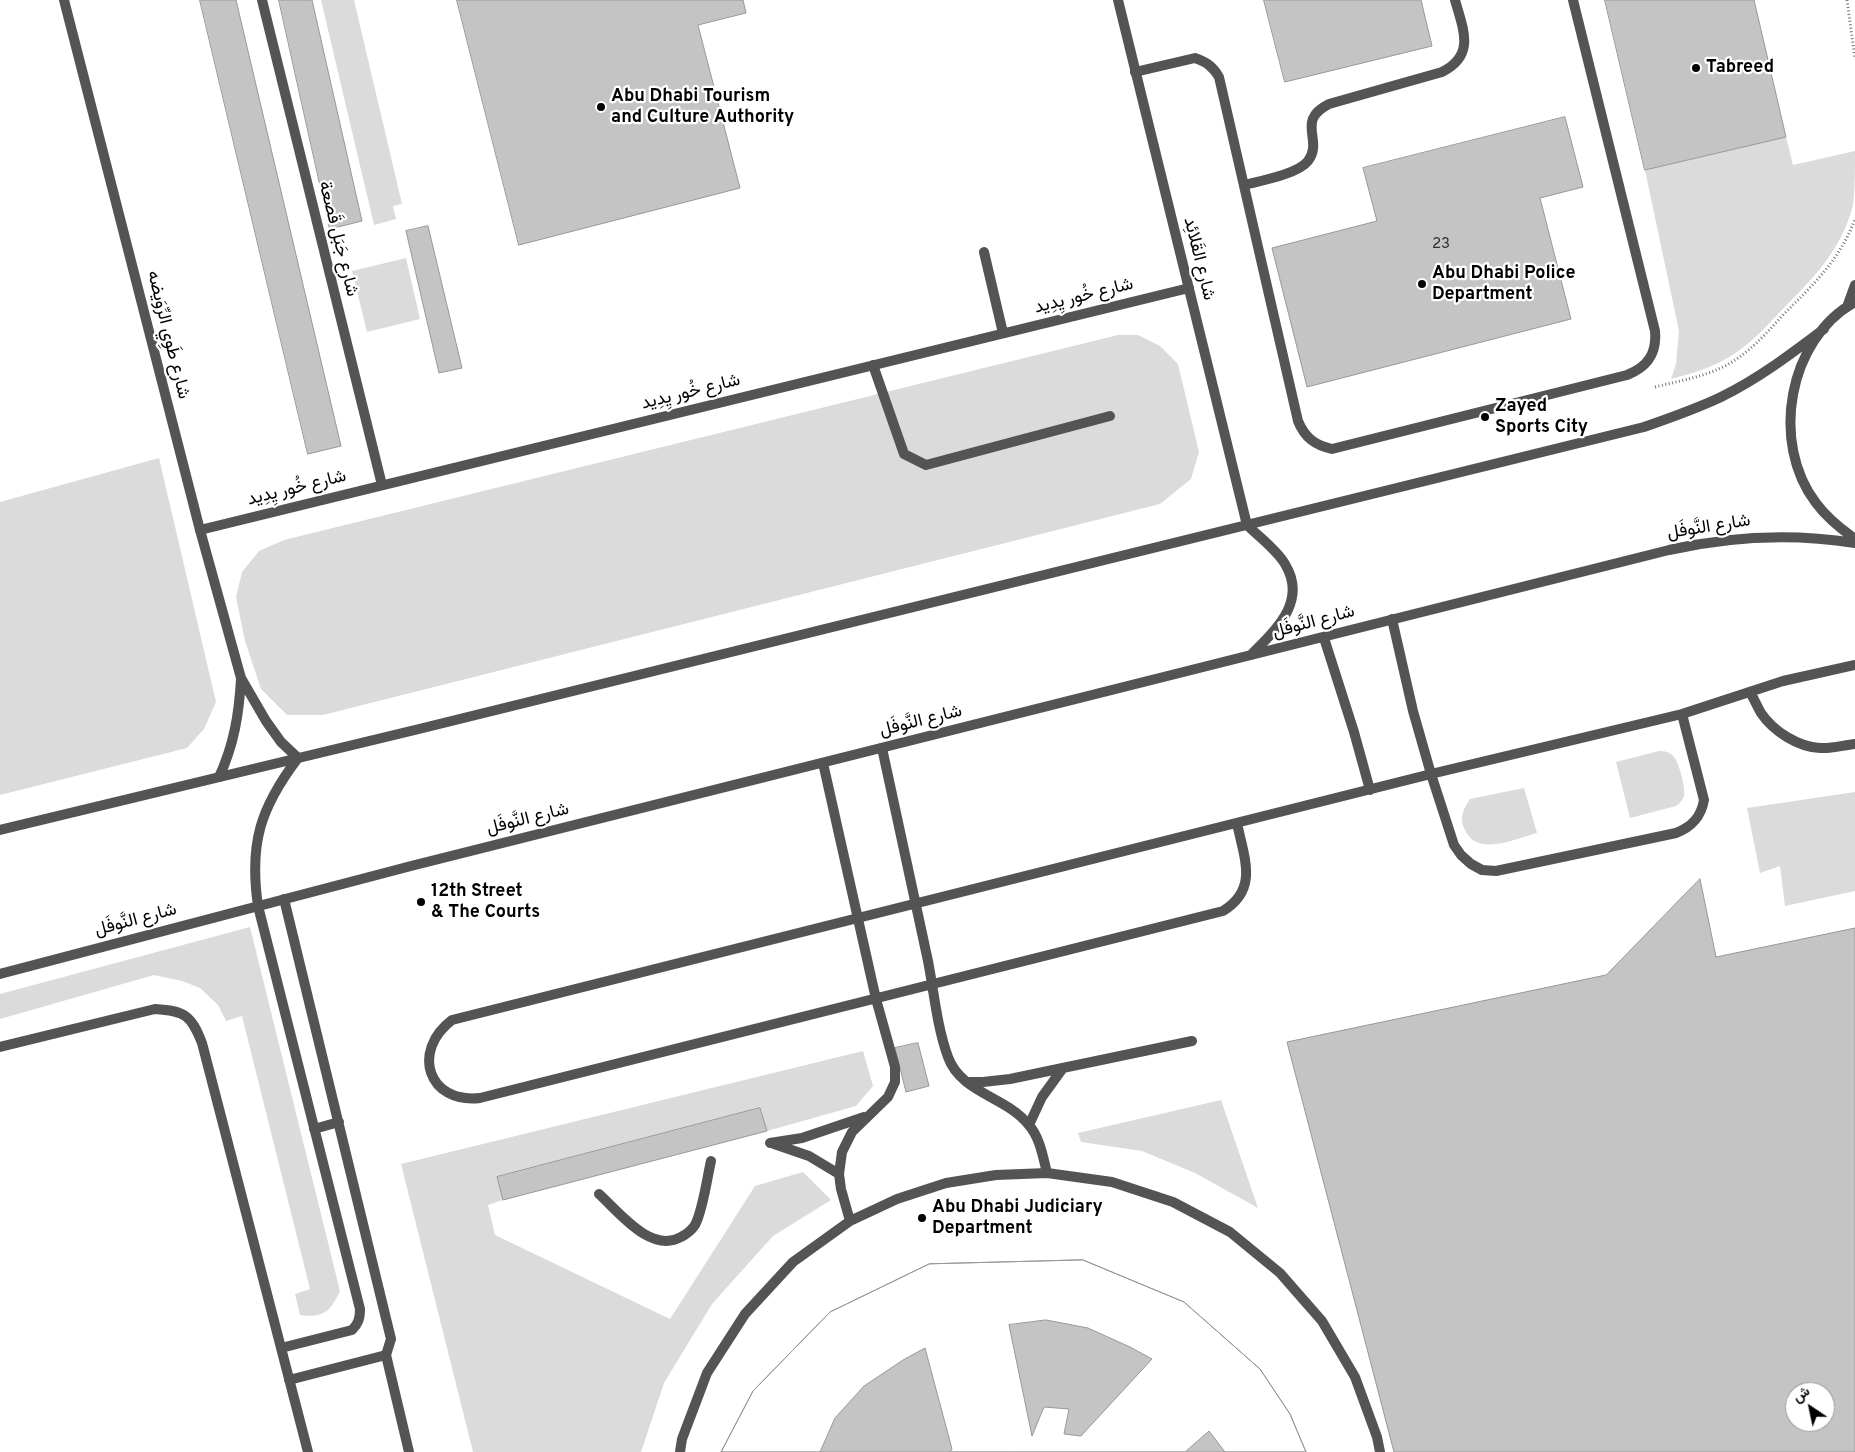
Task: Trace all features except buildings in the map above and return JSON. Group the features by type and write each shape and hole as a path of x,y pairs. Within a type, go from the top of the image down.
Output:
{"street":[{"name":"شارع طَوِي الرِّوَيضه","path":"64,0 200,530 241,678 266,721 281,742 298,758"},
{"name":"شارع جَبَل قَصعة","path":"262,0 382,485"},
{"name":"شارع القَلائِد","path":"1118,0 1247,525"},
{"path":"1244,185 1298,169 1308,161 1313,145 1311,126 1313,116 1320,108 1450,68 1462,55 1464,45 1464,33 1455,0"},
{"path":"1135,72 1195,58 1213,67 1219,77 1298,421 1302,430 1314,443 1332,449 1636,371 1645,366 1651,358 1654,350 1655,331 1573,0"},
{"path":"984,252 1003,333"},
{"path":"0,830 1652,424 1684,414 1721,397 1791,355 1851,304 1855,286"},
{"name":"شارع خُور يِدِيد","path":"200,530 1189,288"},
{"path":"1824,328 1806,355 1795,384 1790,414 1792,445 1800,475 1815,503 1836,526 1855,541"},
{"path":"873,365 904,454 926,465 1110,416"},
{"path":"1247,525 1284,563 1291,580 1292,597 1287,614 1277,628 1250,656"},
{"name":"شارع النَّوفَل","path":"0,974 411,866 1700,543 1765,537 1855,541"},
{"path":"1392,619 1413,711 1454,845 1461,855 1482,870 1496,871 1684,830 1698,818 1704,800 1682,714"},
{"path":"1324,638 1370,790"},
{"path":"1238,823 1247,874 1246,885 1242,895 1234,904 1223,911 480,1098 467,1100 454,1096 442,1089 434,1078 429,1065 429,1052 434,1039 441,1028 452,1020 1431,774 1682,714 1783,681 1855,665"},
{"name":"شارع طَوِي الرِّوَيضه","path":"219,777 236,731 241,678"},
{"path":"1750,692 1761,714 1787,737 1803,744 1820,748 1855,744"},
{"path":"882,748 948,1058 956,1072 966,1082 997,1099 1017,1113 1029,1125 1037,1137 1047,1173"},
{"path":"281,1348 352,1330 357,1325 360,1317 360,1309 258,906 255,880 255,854 259,827 268,803 298,758"},
{"path":"823,763 876,999 896,1067 895,1082 888,1097 867,1115 852,1132 842,1152 839,1174 850,1221"},
{"path":"284,900 390,1333 390,1345 386,1356 409,1452"},
{"path":"0,1048 155,1010 170,1010 186,1015 196,1028 202,1043 308,1452"},
{"path":"966,1082 1010,1079 1192,1041"},
{"path":"1029,1125 1042,1097 1063,1068"},
{"path":"839,1174 809,1156 770,1143 802,1138 867,1115"},
{"path":"314,1128 339,1122"},
{"path":"599,1194 646,1236 664,1242 676,1240 688,1234 695,1224 711,1161"},
{"path":"680,1452 682,1439 707,1373 745,1314 793,1262 850,1221 897,1199 946,1183 996,1175 1047,1173 1112,1182 1173,1202 1230,1232 1280,1272 1322,1321 1354,1377 1377,1437 1380,1452"},
{"path":"289,1380 386,1356"}],"path":[{"path":"1847,0 1855,59"}],"shaded area":[{"path":"321,0 354,0 402,204 393,206 396,219 374,225"},
{"path":"1786,137 1793,165 1855,151 1853,205 1841,237 1814,276 1763,330 1746,345 1727,359 1712,366 1671,379 1676,364 1679,331 1645,170"},
{"path":"406,258 420,319 367,332 352,271"},
{"path":"1118,335 1138,335 1160,346 1178,364 1199,452 1191,479 1160,504 323,715 287,715 261,689 245,641 236,597 242,572 259,551 284,540"},
{"path":"159,458 216,702 204,729 187,748 0,795 0,502"},
{"path":"1659,751 1669,753 1676,760 1683,782 1683,798 1676,806 1630,818 1616,762"},
{"path":"1524,788 1537,833 1496,844 1477,842 1470,837 1464,828 1462,816 1470,799"},
{"path":"1855,792 1855,891 1785,906 1780,866 1760,873 1747,808"},
{"path":"250,927 340,1291 329,1309 321,1314 300,1315 295,1294 310,1289 242,1016 226,1021 218,1005 200,988 182,981 154,975 0,1019 0,994"},
{"path":"863,1051 873,1086 856,1106 767,1131 760,1108 497,1177 503,1200 488,1205 495,1235 670,1319 755,1186 803,1172 831,1200 773,1236 712,1304 664,1383 641,1452 473,1452 401,1164"},
{"path":"1221,1100 1258,1208 1195,1173 1142,1151 1081,1142 1078,1133"}],"place":[{"name":"Tabreed","path":"1696,68"},
{"name":"Abu Dhabi Tourism and Culture Authority","path":"601,107"},
{"name":"Abu Dhabi Police Department","path":"1422,284"},
{"name":"Zayed Sports City","path":"1485,417"},
{"name":"12th Street & The Courts","path":"421,902"},
{"name":"Abu Dhabi Judiciary Department","path":"922,1218"}]}
